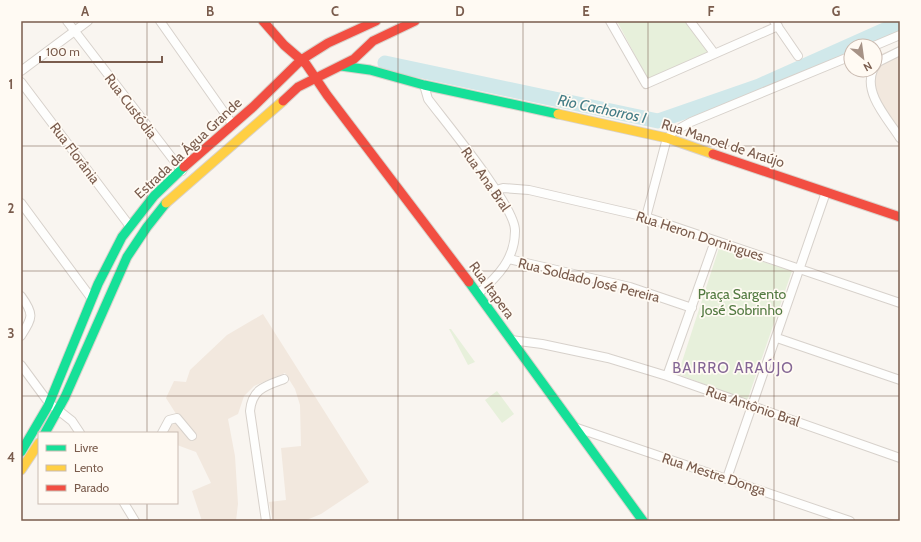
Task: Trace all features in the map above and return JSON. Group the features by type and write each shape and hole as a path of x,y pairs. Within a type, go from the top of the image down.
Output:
{"street":[{"name":"Rua Custódia","path":"67,21 182,171"},
{"path":"21,70 88,21"},
{"path":"160,21 233,125"},
{"path":"264,21 284,45 291,68 300,76 316,77"},
{"name":"Estrada da Água Grande","path":"21,452 49,403 109,260 129,225 167,183 233,125 291,68 302,59 343,36 376,21"},
{"name":"Estrada da Água Grande","path":"46,432 58,410 127,256 147,226 169,200 290,93 316,77 341,66 361,53 373,40 414,21"},
{"path":"610,21 646,84 776,24 798,56"},
{"path":"690,21 714,53"},
{"path":"883,42 900,35"},
{"path":"343,36 354,42 370,70"},
{"name":"Rua Itapera","path":"284,45 302,59 316,77 324,90 577,428 643,521"},
{"path":"883,59 900,50"},
{"path":"646,217 667,138 673,132 691,122 843,59"},
{"name":"Rua Manoel de Araújo","path":"341,66 370,70 424,85 667,138 900,217"},
{"path":"324,90 327,72"},
{"path":"871,78 870,81 873,94 900,138"},
{"name":"Rua Florânia","path":"21,82 129,225"},
{"name":"Rua Ana Bral","path":"424,85 428,99 496,190 510,211 514,223 515,237 509,259 497,277 478,294"},
{"name":"Rua Heron Domingues","path":"496,190 503,188 529,190 646,217 900,304"},
{"path":"727,478 777,338 826,192"},
{"path":"21,204 92,299"},
{"path":"667,376 715,241"},
{"name":"Rua Soldado José Pereira","path":"509,259 630,287 692,308"},
{"path":"21,336 31,320 31,313 22,298"},
{"path":"777,338 900,380"},
{"name":"Rua Antônio Bral","path":"510,340 542,344 608,358 667,376 900,458"},
{"path":"21,365 49,403 72,421 79,432"},
{"path":"266,521 250,411 251,402 255,394 266,385 284,379"},
{"path":"163,432 169,420 177,418 192,436"},
{"name":"Rua Mestre Donga","path":"577,428 850,521"},
{"path":"21,470 38,444"},
{"path":"125,504 135,521"}],"shaded area":[{"path":"900,47 900,134 867,78 883,78 883,53"},
{"path":"263,314 369,482 321,514 304,521 273,521 269,502 286,500 281,448 301,446 300,405 295,389 285,373 254,386 244,396 238,414 228,419 235,456 238,504 236,521 202,521 192,491 211,483 196,452 178,445 178,432 165,432 178,417 166,398 174,381 186,382 190,370 227,335"}],"green space":[{"path":"617,21 686,21 710,52 648,80"},
{"name":"Praça Sargento José Sobrinho","path":"719,248 792,271 747,401 678,374"},
{"path":"449,329 451,329 475,362 468,365"},
{"path":"497,391 514,414 502,423 485,400"}],"waterway":[{"name":"Rio Cachorros I","path":"385,63 658,121 759,86 900,23"}],"traffic: fast":[{"path":"341,66 370,70 424,85 558,114"},
{"path":"21,452 48,406 98,284 122,237 154,196 184,167"},
{"path":"46,432 65,397 127,257 147,227 166,203"},
{"path":"469,282 643,521"}],"traffic: slow":[{"path":"166,203 283,101"},
{"path":"558,114 667,138 713,154"},
{"path":"21,470 38,444"}],"traffic: jam":[{"path":"263,21 284,45 306,64 327,95 469,282"},
{"path":"184,167 253,107 301,60 328,43 376,21"},
{"path":"283,101 298,87 354,59 373,41 415,21"},
{"path":"713,154 900,217"}],"district":[{"name":"BAIRRO ARAÚJO","path":"733,368"}]}
